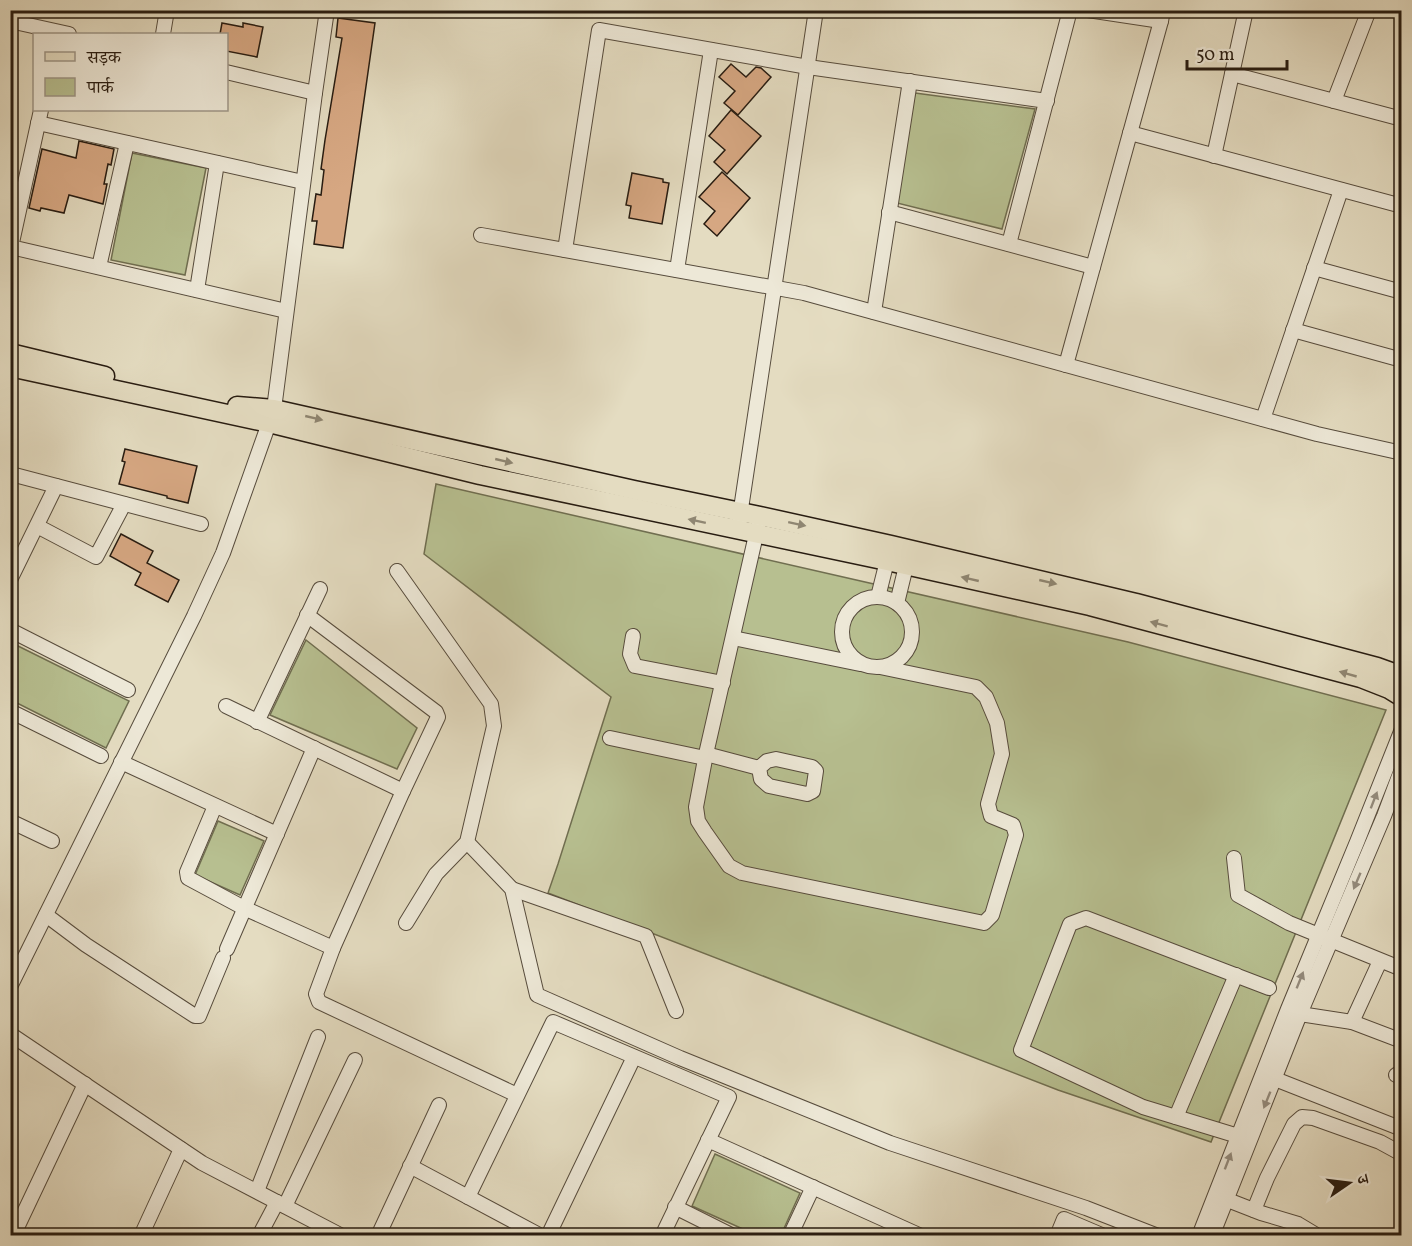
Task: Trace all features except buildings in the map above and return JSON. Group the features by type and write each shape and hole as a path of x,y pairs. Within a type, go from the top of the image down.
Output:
{"main road":[{"path":"10,353 272,416 480,475 739,521 1136,603 1377,667 1401,676"},
{"path":"10,367 272,416"},
{"path":"908,557 1333,670 1389,689 1401,697"}],"street":[{"path":"163,33 167,10"},
{"path":"10,987 223,553 272,416 327,10"},
{"path":"739,521 816,10"},
{"path":"1009,244 1070,10"},
{"path":"1066,365 1162,16 1088,10"},
{"path":"1214,156 1246,10"},
{"path":"1334,101 1369,10"},
{"path":"10,21 58,33"},
{"path":"565,250 599,30 808,67 1047,101"},
{"path":"677,270 711,50"},
{"path":"228,72 315,93"},
{"path":"1232,74 1401,119"},
{"path":"874,312 910,81"},
{"path":"286,311 10,247 40,116 127,143 303,182"},
{"path":"1130,133 1401,206"},
{"path":"99,267 127,143"},
{"path":"197,290 217,163"},
{"path":"1263,419 1341,190"},
{"path":"889,212 1093,267"},
{"path":"481,235 804,293 1317,434 1401,453"},
{"path":"1314,268 1401,292"},
{"path":"1293,330 1401,360"},
{"path":"11,474 201,524"},
{"path":"10,580 56,486"},
{"path":"37,526 96,556 124,504"},
{"path":"733,638 976,687 986,697 997,723 1002,754 988,804 991,816 1013,825 1016,835 992,915 984,923 742,873 729,866 698,821 696,807 706,756 758,525"},
{"path":"878,597 889,553"},
{"path":"897,603 908,557"},
{"path":"397,571 491,704 494,726 467,842 436,874 406,923"},
{"path":"257,722 320,589"},
{"path":"870,597 878,597 897,603 908,614 912,625 912,636 909,648 902,657 891,664 874,666 857,660 848,651 843,629 845,618 851,609 870,597"},
{"path":"308,615 438,714 438,720 403,790 333,948 316,994 319,1002 518,1095"},
{"path":"10,630 128,690"},
{"path":"633,636 630,654 635,666 723,683"},
{"path":"226,706 403,790"},
{"path":"10,711 101,756"},
{"path":"1199,1236 1220,1197 1269,1076 1294,1011 1318,936 1358,842 1401,729"},
{"path":"610,738 759,768"},
{"path":"46,915 86,945 195,1016 199,1016 314,748"},
{"path":"121,762 277,834"},
{"path":"1294,1011 1332,942 1401,772"},
{"path":"215,806 187,875 190,880 244,908 333,948"},
{"path":"10,821 52,841"},
{"path":"467,842 512,889 646,936 676,1011"},
{"path":"1358,842 1371,848"},
{"path":"1234,858 1238,895 1289,923 1401,969"},
{"path":"512,889 537,995 680,1058 890,1143 1086,1208 1158,1236"},
{"path":"1238,1136 1143,1107 1021,1050 1070,924 1086,918 1269,988"},
{"path":"1352,1023 1380,961"},
{"path":"1176,1117 1236,975"},
{"path":"1294,1011 1352,1023 1401,1041"},
{"path":"468,1197 553,1022 729,1097 662,1236"},
{"path":"10,1034 202,1163 342,1236"},
{"path":"256,1191 318,1037"},
{"path":"549,1236 634,1056"},
{"path":"259,1236 281,1204 355,1060"},
{"path":"1269,1076 1401,1129"},
{"path":"1212,1236 1220,1197 1238,1136 1269,1076"},
{"path":"13,1236 85,1084"},
{"path":"378,1236 439,1105"},
{"path":"1254,1210 1294,1124 1302,1117 1313,1118 1380,1142 1401,1154"},
{"path":"708,1140 813,1187 891,1230 921,1236"},
{"path":"141,1236 182,1149"},
{"path":"410,1166 541,1236"},
{"path":"790,1236 813,1187"},
{"path":"1220,1197 1298,1224 1318,1236"},
{"path":"675,1207 733,1236"},
{"path":"1057,1236 1064,1220 1104,1236"}],"green space":[{"path":"915,93 1035,109 1002,229 897,203"},
{"path":"132,153 206,168 185,275 111,260"},
{"path":"436,484 1128,642 1386,710 1211,1142 1058,1090 548,893 611,697 424,554"},
{"path":"306,640 417,728 397,769 270,715"},
{"path":"10,642 129,701 106,748 11,700"},
{"path":"218,821 264,841 240,895 195,875"},
{"path":"715,1154 800,1193 781,1235 756,1235 692,1206"}]}
